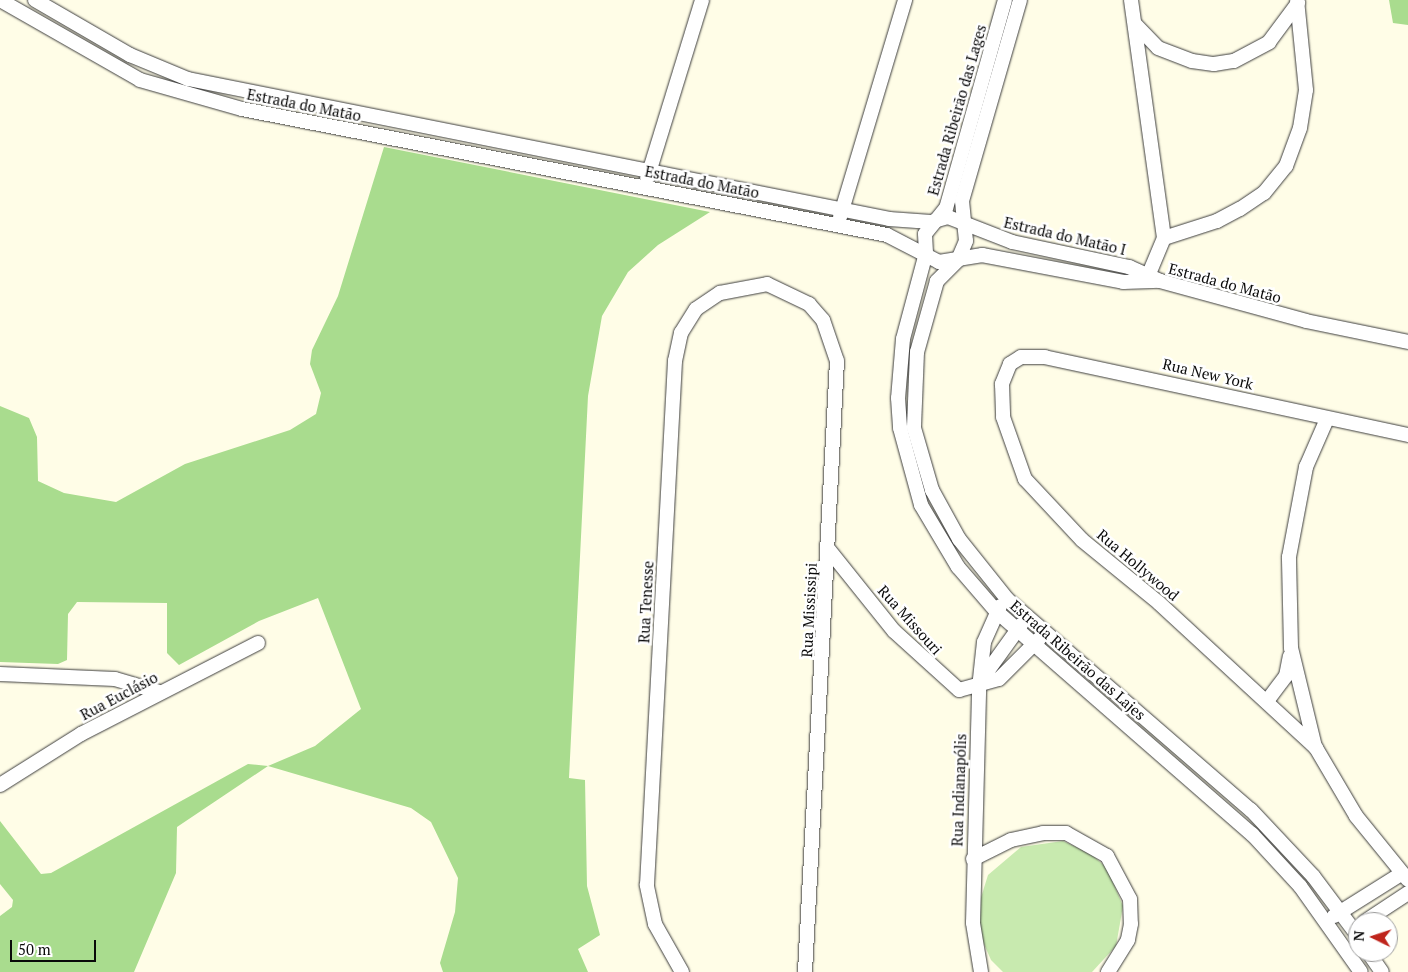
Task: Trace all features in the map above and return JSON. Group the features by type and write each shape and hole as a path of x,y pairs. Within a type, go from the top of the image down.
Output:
{"street":[{"name":"Estrada do Matão","path":"0,0 91,55 178,93 242,109 645,186 899,238 939,262 958,260 969,255 998,257 1146,278"},
{"name":"Estrada do Matão","path":"35,0 130,55 188,79 842,209 931,222"},
{"path":"645,186 702,0"},
{"path":"837,226 905,0"},
{"name":"Estrada Ribeirão das Lages","path":"931,222 946,208 1005,0"},
{"path":"958,260 966,241 962,224 968,178 1020,0"},
{"path":"1131,0 1164,238 1146,278"},
{"path":"1134,22 1158,48 1192,62 1214,64 1234,60 1269,42 1297,1"},
{"path":"1164,238 1217,222 1240,209 1264,192 1286,166 1300,128 1306,90 1297,1"},
{"path":"926,253 926,234 931,222 948,217 962,224"},
{"name":"Estrada do Matão I","path":"962,224 1012,242 1160,281"},
{"name":"Estrada Ribeirão das Lajes","path":"926,253 901,355 898,398 904,453 921,505 943,546 996,611 1016,632 1252,834 1296,880 1340,939 1361,972"},
{"name":"Estrada Ribeirão das Lajes","path":"958,260 937,281 930,297 917,352 914,428 942,512 978,566 1007,599 1251,810 1348,919"},
{"name":"Estrada do Matão","path":"1160,281 1306,321 1408,342"},
{"name":"Rua Mississipi","path":"767,284 809,304 833,340 837,361 829,550 805,972"},
{"name":"Rua Tenesse","path":"682,972 655,924 647,885 675,360 682,332 696,309 720,293 767,284"},
{"name":"Rua New York","path":"1005,372 1022,357 1045,357 1408,435"},
{"name":"Rua Hollywood","path":"1005,372 1003,417 1025,479 1082,540 1267,701 1316,748 1356,816 1405,877"},
{"name":"Rua Hollywood","path":"1316,748 1291,648 1289,557 1306,468 1327,419"},
{"name":"Rua Missouri","path":"829,550 894,631 943,680 959,690 980,684"},
{"path":"996,611 1007,599"},
{"name":"Rua Indianapólis","path":"981,972 973,923 973,859 980,684 984,642 996,611"},
{"path":"980,684 1028,617"},
{"path":"980,684 999,679 1033,646 1044,632"},
{"name":"Rua Euclásio","path":"0,785 159,692 258,643"},
{"path":"1267,701 1286,676 1291,648"},
{"path":"0,674 115,679 159,692"},
{"path":"973,859 1011,840 1043,833 1066,833 1107,856 1130,899 1131,924 1128,940 1108,972"},
{"path":"1327,922 1340,911 1405,877"},
{"path":"1381,912 1408,893"},
{"path":"1340,939 1348,934"}],"green space":[{"path":"1389,0 1408,0 1408,25 1393,23"},
{"path":"384,147 710,212 658,245 628,272 602,316 588,396 569,778 585,780 587,886 600,935 578,949 588,972 443,972 440,963 455,912 458,878 431,822 411,808 268,766 315,746 361,709 318,598 259,621 179,665 167,653 167,603 77,602 68,614 67,660 58,664 0,662 0,406 29,418 37,437 38,481 64,493 116,502 185,464 290,430 316,414 321,393 310,364 312,350 338,296"},
{"path":"248,764 268,766 177,827 176,873 134,972 0,972 0,916 12,907 13,900 0,884 0,821 41,874 51,873"},
{"path":"1063,841 1091,854 1107,868 1123,906 1116,946 1092,972 1003,972 991,960 980,935 979,904 988,875 1021,847"}]}
